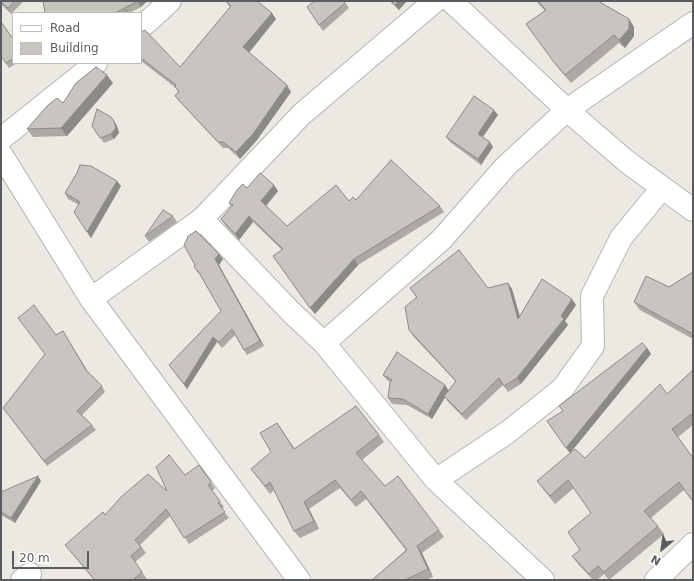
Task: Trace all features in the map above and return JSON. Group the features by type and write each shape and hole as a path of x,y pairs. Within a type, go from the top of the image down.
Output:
{"street":[{"path":"142,26 170,1"},
{"path":"91,299 202,219 302,114 435,1"},
{"path":"451,1 567,110 626,161 693,210"},
{"path":"324,343 442,239 506,166 567,110 693,23"},
{"path":"1,139 95,64"},
{"path":"1,154 91,299 299,580"},
{"path":"436,480 508,432 563,388 593,346 592,296 595,289 621,238 662,188"},
{"path":"202,219 292,313 324,343 436,480 543,580"},
{"path":"656,580 693,544"}],"building":[{"path":"1,1 15,1 8,8"},
{"path":"43,1 138,1 117,12 45,12"},
{"path":"226,1 257,1 272,13 243,47 287,85 253,134 236,152 223,142 218,142 175,96 179,91 175,87 176,85 142,59 142,32 145,30 180,67 231,6"},
{"path":"314,1 344,1 345,3 319,25 307,7"},
{"path":"391,1 398,1 395,5"},
{"path":"538,1 598,1 629,19 629,29 619,40 614,35 565,75 526,24 546,10"},
{"path":"2,23 12,38 12,59 6,63 1,56"},
{"path":"96,67 107,75 61,128 27,129 48,105 57,98 63,103 76,83"},
{"path":"474,96 494,110 478,134 490,142 478,159 446,137"},
{"path":"97,109 111,117 116,128 111,134 100,138 92,126"},
{"path":"391,160 440,206 354,259 310,308 273,256 283,249 249,216 235,234 221,219 233,205 229,203 237,190 243,184 247,188 260,173 274,185 261,201 287,226 336,185 349,201 353,197 356,200"},
{"path":"80,165 91,166 117,181 87,232 74,212 80,202 65,193"},
{"path":"163,210 173,216 145,236"},
{"path":"196,231 219,254 215,259 260,341 244,350 232,329 219,342 213,337 184,384 169,365 221,311 198,271 194,267 195,265 184,245 187,237"},
{"path":"459,250 488,288 508,283 518,319 542,279 572,299 561,316 564,319 517,378 504,386 499,378 462,414 444,396 456,381 409,330 405,307 417,297 410,288"},
{"path":"693,272 693,334 634,302 646,276 669,287"},
{"path":"34,305 56,335 63,331 86,370 102,386 77,411 92,425 44,461 3,408 45,354 18,318"},
{"path":"642,343 647,348 566,448 547,421 563,411 559,406"},
{"path":"397,352 445,385 428,414 403,399 388,398 390,382 392,380 383,375"},
{"path":"693,370 693,413 672,429 693,458 693,498 691,499 679,482 644,511 658,526 604,572 598,566 589,574 572,556 580,550 568,532 591,513 568,480 550,496 537,481 575,449 585,458 660,384 667,394"},
{"path":"356,406 379,435 356,453 385,486 398,476 439,530 417,546 428,569 405,580 372,580 407,550 361,491 351,500 335,480 304,502 314,521 294,531 270,482 265,486 251,469 271,452 260,433 277,423 294,449"},
{"path":"169,455 185,475 199,465 211,482 208,485 220,501 218,503 225,512 184,538 166,509 135,540 141,547 131,556 142,572 134,579 135,580 95,580 65,545 103,512 105,515 121,497 148,474 167,491 156,467"},
{"path":"38,476 11,518 1,512 1,492"}]}
